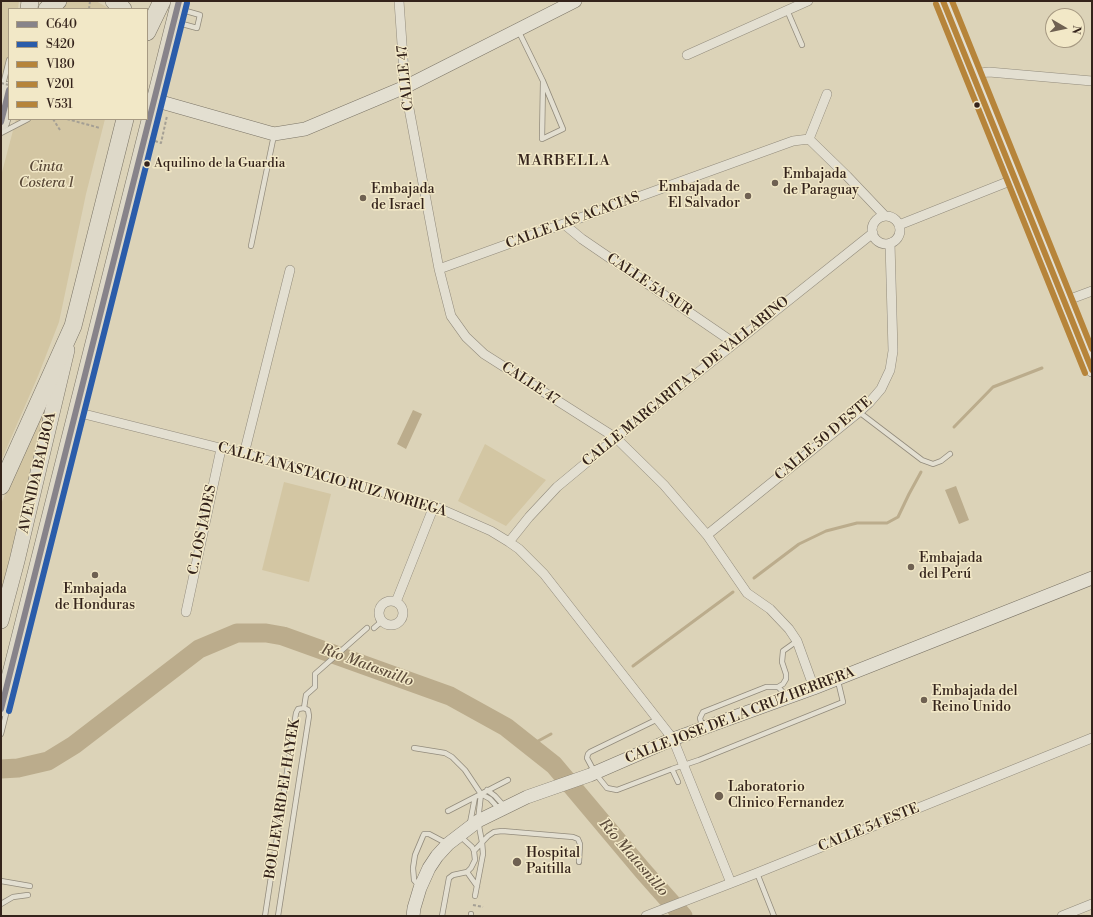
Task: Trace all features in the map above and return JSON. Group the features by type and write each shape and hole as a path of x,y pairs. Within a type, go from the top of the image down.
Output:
{"highway":[{"path":"48,8 58,1"},
{"path":"114,1 122,8"},
{"path":"148,27 154,1"},
{"path":"148,30 173,8"},
{"path":"1,122 8,94"},
{"name":"AVENIDA BALBOA","path":"1,486 73,326 125,120"}],"main road":[{"name":"AVENIDA BALBOA","path":"1,709 154,100 173,8"},
{"name":"AVENIDA BALBOA","path":"1,621 19,554 73,326"},
{"path":"1,674 18,644"}],"street":[{"name":"CALLE 47","path":"399,1 405,87 439,269 451,316 466,337 484,354 616,438 664,485 707,535 747,592 770,609 789,629 797,641 814,688"},
{"path":"687,55 808,1"},
{"path":"943,1 1092,370"},
{"path":"154,100 274,134 305,129 405,87 570,2"},
{"path":"972,74 989,72 1092,81"},
{"path":"827,94 809,139 885,216 893,218 899,225 900,234 890,243 881,243 873,233 874,224 877,220 885,216"},
{"name":"CALLE LAS ACACIAS","path":"439,269 793,141 809,139"},
{"path":"899,225 1015,179"},
{"name":"CALLE 5A SUR","path":"564,224 582,239 734,343"},
{"name":"CALLE MARGARITA A. DE VALLARINO","path":"509,542 529,517 557,487 734,343 873,233"},
{"name":"CALLE 50 D ESTE","path":"707,535 859,412 881,389 890,370 893,351 890,243"},
{"path":"244,454 290,270"},
{"path":"1065,301 1092,291"},
{"name":"CALLE ANASTACIO RUIZ NORIEGA","path":"76,412 244,454 434,506 491,531 519,549 544,574 673,739 731,883"},
{"name":"C. LOS JADES","path":"186,612 221,449"},
{"path":"396,602 434,506"},
{"name":"CALLE JOSE DE LA CRUZ HERRERA","path":"413,916 420,888 429,868 448,844 469,828 503,809 592,774 673,739 838,679 1092,578"},
{"path":"389,601 396,602 403,610 401,620 398,623 392,625 382,621 379,614 380,611 383,605 389,601"},
{"name":"CALLE 54 ESTE","path":"646,916 758,873 1092,738"},
{"path":"1062,916 1092,904"}],"lane":[{"path":"173,8 200,15 197,28 173,8"},
{"path":"787,10 802,45"},
{"path":"518,30 542,81 563,129 542,139 542,81"},
{"path":"1,92 8,64"},
{"path":"1,133 26,120"},
{"path":"252,246 274,134"},
{"path":"859,412 922,460 933,464 941,461 950,454"},
{"path":"374,628 382,621"},
{"path":"304,708 306,695 316,687 315,674 367,628"},
{"path":"702,728 700,718 703,712 766,686 778,687 783,684 786,679 786,674 782,662 783,651 797,641"},
{"path":"1,734 21,654 18,644"},
{"path":"658,719 590,752 588,758 592,774 607,788 615,790 699,760 842,702 838,679"},
{"path":"778,687 782,691 784,699"},
{"name":"BOULEVARD EL HAYEK","path":"265,916 296,713 298,709 304,708 308,710 309,716 278,916"},
{"path":"414,748 445,753 452,757 465,770 481,794 503,809"},
{"path":"672,769 678,782"},
{"path":"448,810 508,780"},
{"path":"487,790 495,796 503,809"},
{"path":"469,828 481,794"},
{"path":"442,916 449,878 453,875 467,872 474,864 474,851 468,843 469,828 475,797"},
{"path":"469,828 482,842 483,854 475,896"},
{"path":"474,851 494,832 502,831 573,837 578,839 580,844 579,862"},
{"path":"420,888 414,880 413,868 415,855 423,836 426,834 431,834 448,844"},
{"path":"467,872 477,886"},
{"path":"758,873 774,916"},
{"path":"1,881 30,886"},
{"path":"1,904 13,897 28,895"}],"path":[{"path":"144,138 161,143 170,105"},
{"path":"54,120 60,130"},
{"path":"71,120 100,128"},
{"path":"473,905 483,907"}],"green space":[{"path":"1,1 19,1 18,8 8,8 8,60 3,83 1,82"},
{"path":"66,1 96,1 108,8 57,8"},
{"name":"Cinta Costera 1","path":"16,120 105,120 86,194 59,322 38,376 1,461 1,176"},
{"path":"61,366 1,603 1,504"},
{"path":"485,444 546,480 506,526 458,501"},
{"path":"284,482 331,494 309,582 262,570"}],"shaded area":[{"path":"413,410 422,414 406,449 397,444"},
{"path":"956,486 969,520 959,524 945,490"}],"waterway":[{"path":"954,427 993,387 1042,368"},
{"path":"754,578 799,544 826,531 857,523 887,523 898,517 921,472"},
{"path":"633,666 733,592"},
{"name":"Río Matasnillo","path":"1,769 18,768 48,761 74,745 199,649 237,633 266,633 283,636 450,696 506,727 554,765 683,916"},
{"path":"529,746 551,734"}],"transit line":[{"name":"C640","path":"1,709 179,1"},
{"name":"V180","path":"943,1 1092,370"},
{"name":"V531","path":"952,1 1092,349"},
{"name":"S420","path":"9,711 187,3"},
{"name":"V201","path":"936,4 1085,373"},
{"name":"C640","path":"1,122 8,94"}],"place":[{"name":"Aquilino de la Guardia","path":"147,164"},
{"name":"Embajada de Paraguay","path":"775,183"},
{"name":"Embajada de El Salvador","path":"748,196"},
{"name":"Embajada de Israel","path":"363,198"},
{"name":"Embajada del Perú","path":"911,567"},
{"name":"Embajada de Honduras","path":"95,575"},
{"name":"Embajada del Reino Unido","path":"924,700"},
{"name":"Laboratorio Clinico Fernandez","path":"719,796"},
{"name":"Hospital Paitilla","path":"517,862"}],"district":[{"name":"MARBELLA","path":"564,161"}]}
